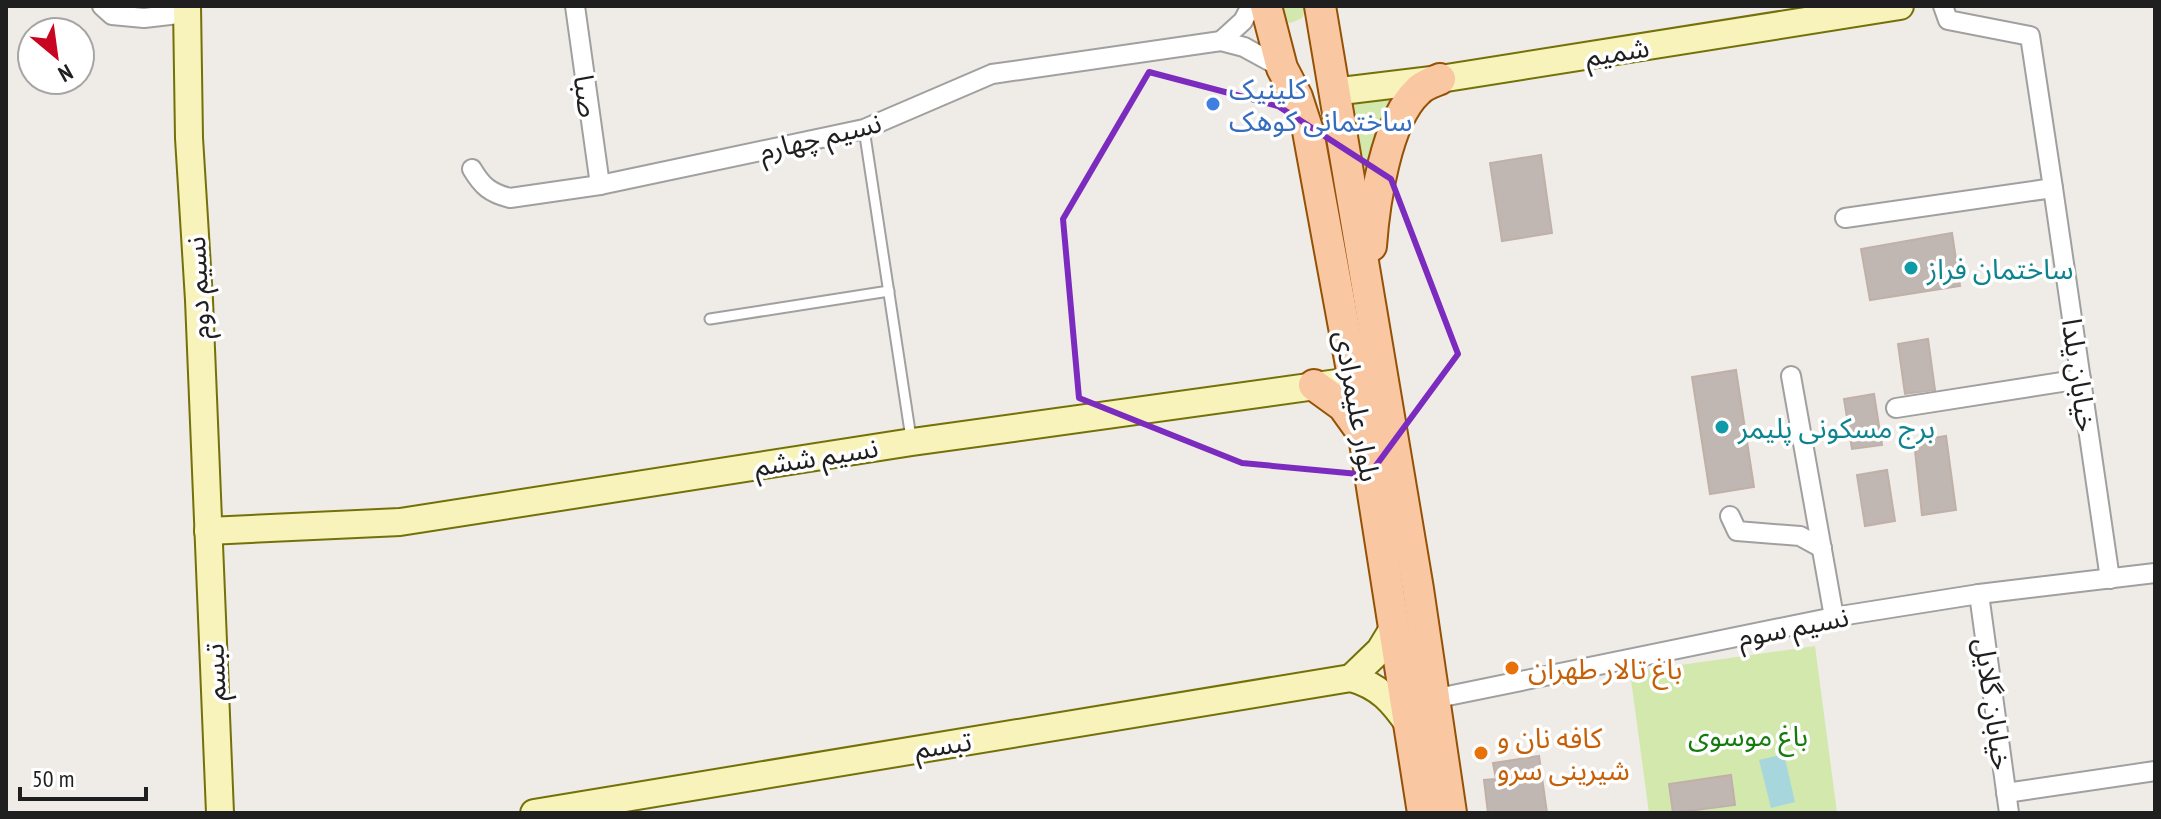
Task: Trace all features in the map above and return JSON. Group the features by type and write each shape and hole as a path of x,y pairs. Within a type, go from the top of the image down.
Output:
{"main road":[{"path":"1262,9 1278,26 1296,29 1309,19 1317,6"},
{"name":"بلوار علیمرادی","path":"1317,6 1368,288 1368,379 1364,436 1423,813"},
{"name":"بلوار علیمرادی","path":"1262,9 1308,131 1368,379 1433,699 1451,813"},
{"path":"1368,288 1373,215 1384,160 1403,110 1419,89 1440,79"},
{"path":"1314,385 1343,406 1364,436"}],"street":[{"path":"102,6 112,15 144,18 187,10"},
{"name":"صبا","path":"575,6 600,185"},
{"name":"شمیم","path":"1333,92 1440,79 1900,6"},
{"name":"خیابان یلدا","path":"1943,6 1948,20 2030,36 2110,579"},
{"path":"1221,41 1262,9"},
{"name":"نسیم دوم","path":"187,10 189,138 208,531"},
{"name":"نسیم چهارم","path":"472,169 481,185 495,194 510,198 600,185 864,129 992,74 1221,41 1244,47 1282,68"},
{"path":"1845,218 2053,188"},
{"path":"1791,376 1834,617"},
{"name":"نسیم ششم","path":"208,531 400,522 912,442 1368,379"},
{"path":"1896,408 2081,379"},
{"path":"1730,516 1737,531 1800,536 1822,548"},
{"name":"تبسم","path":"208,531 220,813"},
{"name":"نسیم سوم","path":"1433,699 1834,617 1979,594 2155,573"},
{"name":"خیابان گلایل","path":"1979,594 2009,813"},
{"path":"1351,678 1380,650 1394,627"},
{"path":"1351,678 1369,683 1384,693 1409,725"},
{"name":"تبسم","path":"534,813 1351,678"},
{"path":"2006,793 2155,771"}],"lane":[{"path":"864,129 912,442"},
{"path":"710,319 889,291"}],"highlighted area":[{"path":"1149,72 1278,106 1391,179 1458,354 1369,475 1242,463 1079,398 1063,219"}],"green space":[{"path":"1267,6 1307,6 1302,18 1291,23 1279,21"},
{"path":"1400,93 1365,219 1347,102"},
{"name":"باغ موسوی","path":"1815,646 1837,813 1649,813 1630,672"}],"water":[{"path":"1784,754 1795,802 1771,808 1759,760"}],"building":[{"path":"1541,155 1552,233 1502,241 1490,163"},
{"name":"ساختمان فراز","path":"1952,233 1960,286 1870,300 1861,249"},
{"path":"1928,339 1935,390 1905,394 1898,344"},
{"name":"برج مسکونی پلیمر","path":"1736,370 1754,487 1710,494 1692,377"},
{"path":"1874,394 1882,445 1852,449 1844,399"},
{"path":"1946,436 1956,510 1922,515 1914,441"},
{"path":"1887,470 1895,521 1865,526 1857,475"},
{"path":"1539,756 1547,813 1488,813 1484,780 1496,779 1493,763"},
{"path":"1731,775 1735,805 1673,813 1669,784"}],"place":[{"name":"کلینیک ساختمانی کوهک","path":"1213,104"},
{"name":"ساختمان فراز","path":"1911,268"},
{"name":"برج مسکونی پلیمر","path":"1722,427"},
{"name":"باغ تالار طهران","path":"1512,668"},
{"name":"کافه نان و شیرینی سرو","path":"1481,753"}]}
